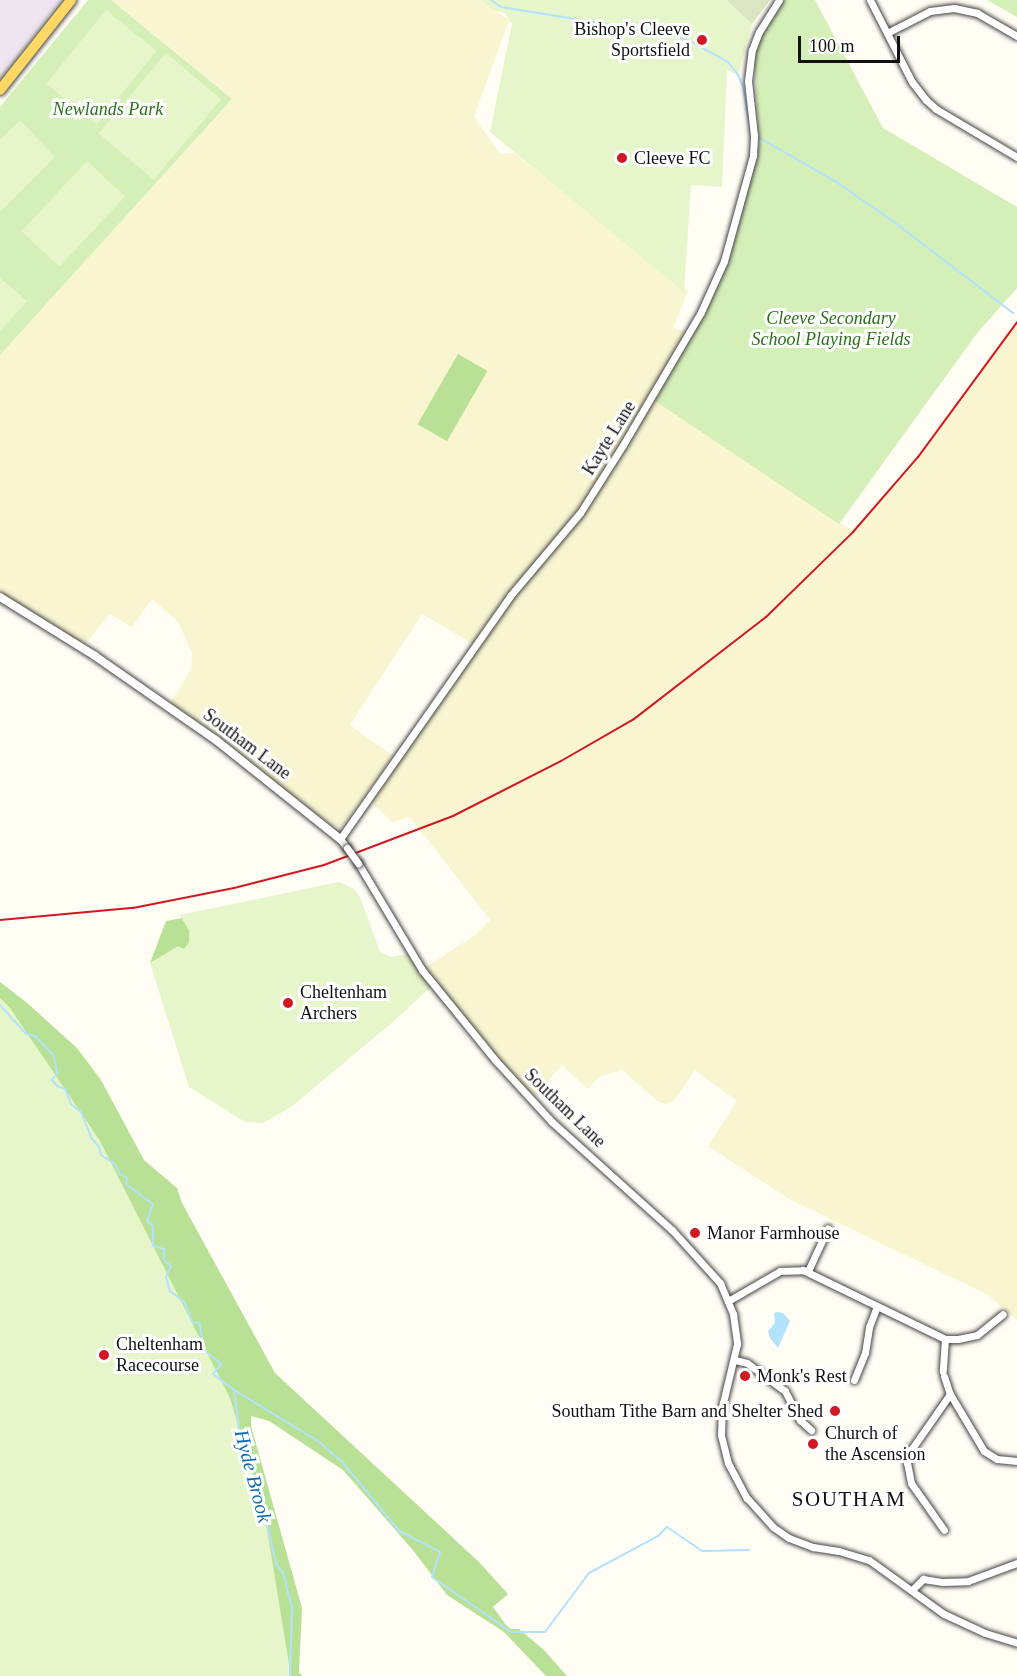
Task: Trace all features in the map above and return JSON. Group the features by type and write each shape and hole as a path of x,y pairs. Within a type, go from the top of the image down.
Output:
{"main road":[{"path":"0,90 71,0"}],"street":[{"name":"Kayte Lane","path":"340,839 510,596 580,513 629,436 701,312 724,261 753,156 754,129 748,81 752,50 759,32 779,0"},
{"path":"870,0 912,82 931,105 1017,157"},
{"path":"887,33 930,11 954,8 977,13 1017,36"},
{"name":"Southam Lane","path":"0,597 95,656 216,740 340,839 358,863 422,970 495,1061 552,1122 690,1248 720,1284 736,1328 735,1360 722,1407 721,1436 728,1463 747,1498 773,1527 789,1538 813,1547 851,1554 868,1560 956,1620 1017,1643"},
{"path":"808,1271 828,1228"},
{"path":"728,1301 780,1271 792,1268 808,1271 945,1339 965,1339 977,1335 1003,1314"},
{"path":"854,1380 865,1353 869,1327 878,1306"},
{"path":"945,1339 944,1374 950,1394 987,1454 997,1459 1017,1461"},
{"path":"735,1360 747,1363 785,1391 800,1420 811,1430"},
{"path":"944,1530 912,1483 907,1463 911,1450 950,1394"},
{"path":"912,1590 923,1579 944,1582 975,1580 1017,1563"}],"shaded area":[{"path":"0,0 61,0 0,79"},
{"path":"111,0 480,0 509,20 474,117 500,154 514,153 688,291 673,328 687,332 652,399 853,531 918,457 1017,322 1017,1320 988,1295 789,1199 708,1146 737,1101 695,1070 674,1101 666,1104 657,1101 622,1070 599,1077 588,1089 562,1065 531,1101 422,970 475,935 490,920 410,817 392,822 369,800 475,645 422,614 350,725 393,756 341,828 331,825 297,802 168,707 191,669 192,652 178,622 152,599 132,627 110,614 82,648 0,597 0,355 232,99"}],"green space":[{"name":"Newlands Park","path":"88,0 111,0 232,99 0,355 0,107"},
{"name":"Cleeve FC","path":"480,0 726,0 752,24 738,75 727,70 722,187 691,185 684,292 490,132 512,24 505,13 495,11"},
{"path":"726,0 770,0 752,24"},
{"name":"Cleeve Secondary School Playing Fields","path":"783,0 815,0 883,128 1017,207 1017,288 978,332 839,524 655,401 717,289 729,262 759,143 754,57 759,39"},
{"path":"987,0 1017,0 1017,17"},
{"path":"106,10 157,51 97,125 46,84"},
{"path":"166,53 221,99 154,180 99,133"},
{"path":"20,120 55,157 0,212 0,140"},
{"path":"87,161 125,196 60,267 22,231"},
{"path":"0,278 27,301 0,331"},
{"path":"458,354 487,371 447,441 418,424"},
{"name":"Cheltenham Archers","path":"339,882 354,889 360,897 380,952 391,957 412,953 433,985 394,1021 291,1107 263,1123 245,1122 189,1087 150,963 178,946 184,949 189,943 189,930 180,915"},
{"path":"182,918 189,930 189,943 184,949 150,963 166,921"},
{"path":"0,982 77,1048 101,1080 144,1160 177,1188 182,1203 275,1373 479,1562 508,1594 493,1607 506,1625 511,1629 519,1629 544,1650 567,1676 546,1676 504,1632 447,1595 412,1549 343,1470 269,1421 251,1416 251,1426 302,1608 299,1672 302,1676 283,1676 0,1024"},
{"name":"Cheltenham Racecourse","path":"0,998 10,1008 100,1141 230,1398 265,1517 291,1676 0,1676"}],"water":[{"path":"774,1313 783,1313 790,1321 778,1348 770,1338 768,1331 775,1323"}],"waterway":[{"path":"491,0 501,7 668,34 690,41 728,62 738,75 743,87 751,134"},
{"path":"756,136 838,183 894,222 1013,313"},
{"name":"Hyde Brook","path":"0,1005 25,1033 35,1036 54,1056 57,1073 52,1080 57,1086 65,1089 71,1104 81,1112 101,1155 114,1163 120,1174 127,1178 126,1184 153,1204 147,1221 153,1226 153,1246 164,1249 164,1260 171,1266 166,1277 170,1291 184,1302 192,1322 199,1323 203,1342 197,1345 221,1364 213,1374 234,1390 242,1452 251,1466 277,1566 283,1572 292,1607 290,1676"},
{"path":"234,1390 318,1441 344,1464 399,1531 440,1552 432,1577 511,1632 545,1632 589,1573 658,1536 667,1527 702,1551 749,1550"}],"railway":[{"path":"0,920 133,908 234,888 324,865 453,816 561,761 634,719 766,617 853,532 918,457 1017,322"}],"place":[{"name":"Bishop's Cleeve Sportsfield","path":"702,40"},
{"name":"Cleeve FC","path":"622,158"},
{"name":"Cheltenham Archers","path":"288,1003"},
{"name":"Manor Farmhouse","path":"695,1233"},
{"name":"Cheltenham Racecourse","path":"104,1355"},
{"name":"Monk's Rest","path":"745,1376"},
{"name":"Southam Tithe Barn and Shelter Shed","path":"835,1411"},
{"name":"Church of the Ascension","path":"813,1444"}],"district":[{"name":"SOUTHAM","path":"849,1499"}]}
